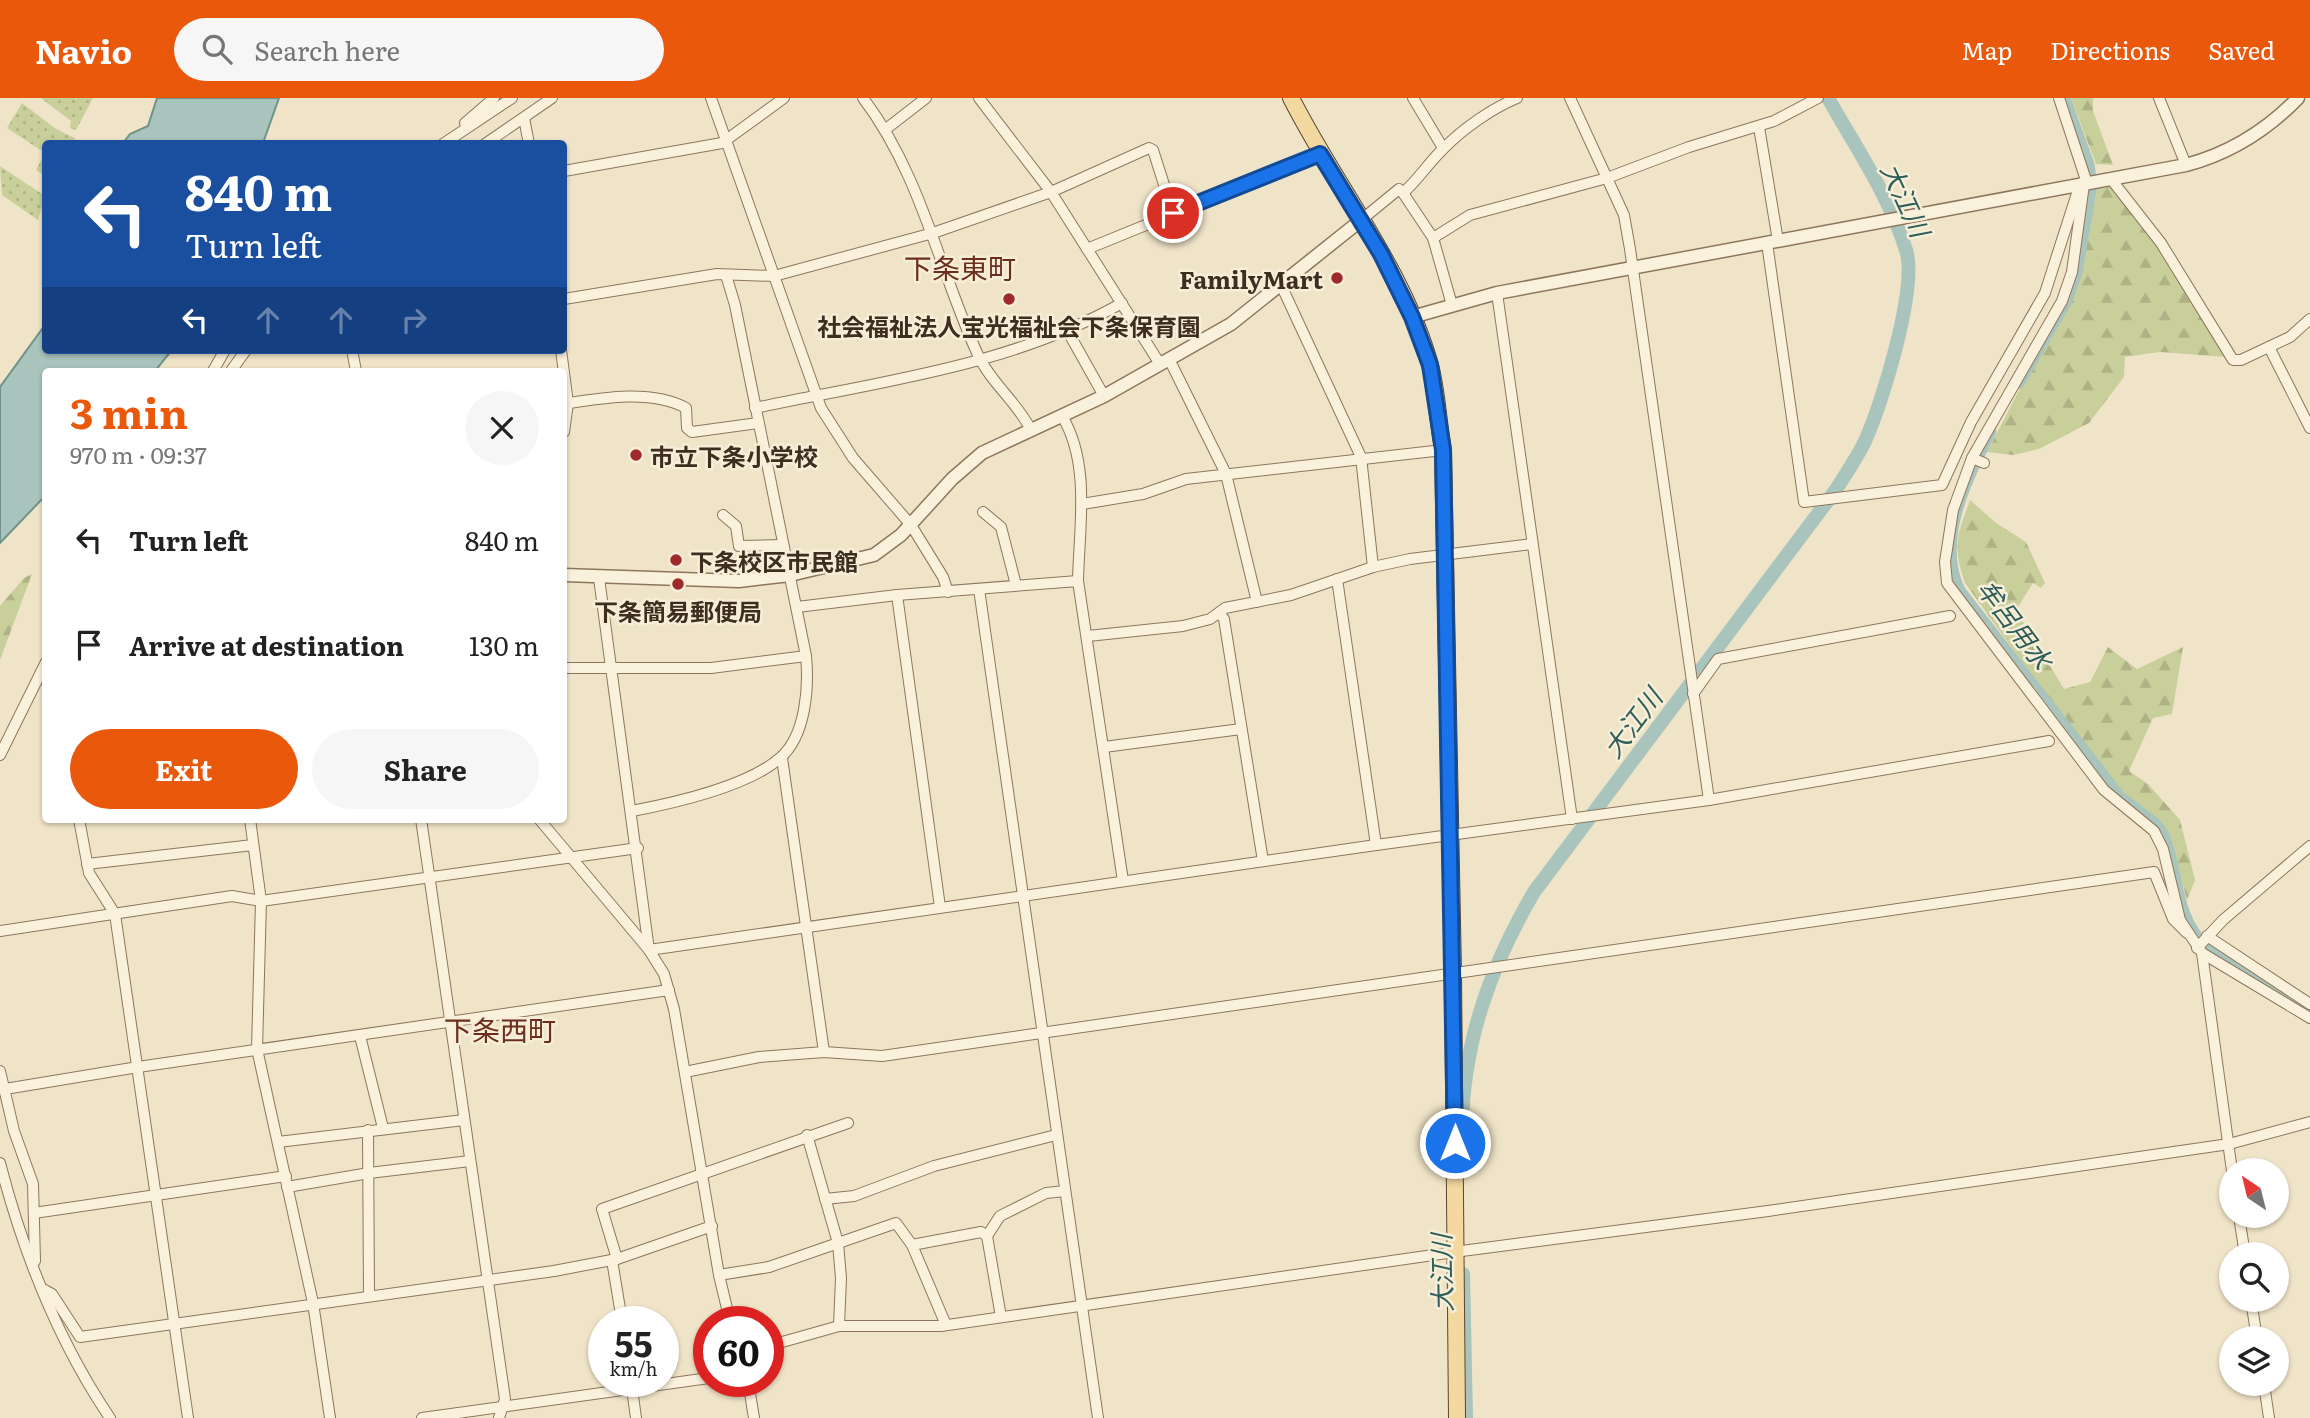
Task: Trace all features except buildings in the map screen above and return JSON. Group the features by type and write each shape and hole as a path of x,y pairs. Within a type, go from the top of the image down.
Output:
{"main road":[{"path":"1292,98 1320,154 1398,285 1412,317 1430,365 1443,450 1447,554 1457,1418"}],"street":[{"path":"448,140 494,98"},
{"path":"449,140 512,98"},
{"path":"491,140 552,98"},
{"path":"710,98 815,395 829,424 853,458 911,525 943,577 948,592"},
{"path":"567,170 727,141 785,98"},
{"path":"863,98 886,129 933,233 955,304 981,360 1031,430"},
{"path":"886,129 926,98"},
{"path":"979,98 1051,192 1122,303 1165,361 1226,474 1256,602"},
{"path":"1413,98 1443,148"},
{"path":"1403,192 1420,178 1443,148 1482,118 1517,98"},
{"path":"1570,98 1624,215 1709,800"},
{"path":"1433,238 1470,215 1607,178 1689,147 1759,127 1818,98"},
{"path":"2059,98 2084,167 2093,182 2161,243 2233,360 2241,360 2290,337 2310,319"},
{"path":"2158,98 2186,164"},
{"path":"1412,317 1497,293 2211,158 2251,139 2298,98"},
{"path":"524,118 527,140"},
{"path":"1759,127 1804,502 1942,485 1970,422 2045,293 2093,182"},
{"path":"567,299 726,275 774,276 933,233 1051,192 1149,148 1153,150 1173,213"},
{"path":"1087,248 1320,154"},
{"path":"2093,182 2068,286 1953,510 1945,562 1947,583 2104,790 2154,831 2163,849 2172,897 2187,933"},
{"path":"567,575 739,581 790,575 874,555 911,525 967,464 1031,430 1104,397 1231,324 1399,189 1433,238 1452,305"},
{"path":"632,811 711,791 757,772 782,758 799,724 808,678 797,607 735,305 726,275"},
{"path":"1281,285 1361,457 1373,567"},
{"path":"1497,293 1572,820"},
{"path":"755,408 981,360 1067,330 1122,303"},
{"path":"1067,330 1104,397"},
{"path":"2269,347 2310,428"},
{"path":"567,404 611,397 676,403 686,408 687,428 692,432 758,423"},
{"path":"1062,416 1076,451 1082,504 1078,581 1123,881"},
{"path":"1082,504 1143,494 1186,479 1361,457 1443,450"},
{"path":"982,512 1001,527 1016,585"},
{"path":"723,515 736,526 739,546 783,545"},
{"path":"1088,636 1183,626 1220,614 1225,608 1308,591 1373,567 1447,554 1532,544"},
{"path":"599,578 610,669 638,848 649,950"},
{"path":"1337,579 1377,845"},
{"path":"797,607 897,595 1078,581"},
{"path":"979,589 1098,1418"},
{"path":"897,595 940,907"},
{"path":"1220,614 1224,619 1263,861"},
{"path":"1693,694 1718,659 1950,616"},
{"path":"567,668 710,668 806,656"},
{"path":"0,755 42,670"},
{"path":"1104,747 1241,729"},
{"path":"649,950 1709,800 2049,741"},
{"path":"782,758 824,1052"},
{"path":"80,823 87,864 115,914 188,1418"},
{"path":"250,823 261,901 257,1049 313,1303 330,1418"},
{"path":"422,823 488,1280 503,1406 499,1418"},
{"path":"542,823 649,950 670,990 726,1306"},
{"path":"87,864 253,845"},
{"path":"2202,944 2310,846"},
{"path":"0,931 232,895 261,901 638,848"},
{"path":"685,1072 759,1057 824,1052 869,1057 2154,872 2173,919 2187,933 2310,1018"},
{"path":"2202,944 2310,1004"},
{"path":"2202,944 2231,1158"},
{"path":"5,1090 257,1049 670,990"},
{"path":"360,1035 383,1128"},
{"path":"0,1071 14,1131 33,1184 35,1272"},
{"path":"278,1142 464,1120"},
{"path":"784,1341 839,1326 946,1325 1454,1252 1768,1211 2229,1144 2310,1122"},
{"path":"620,1306 615,1259 602,1209 702,1171 848,1123"},
{"path":"368,1130 369,1295"},
{"path":"807,1135 838,1243 841,1278 839,1326"},
{"path":"825,1199 854,1196 934,1166 1056,1135"},
{"path":"34,1213 155,1194 470,1161"},
{"path":"0,1163 35,1272 76,1362 110,1418"},
{"path":"1001,1317 987,1236 1000,1216 1046,1193 1065,1191"},
{"path":"719,1275 769,1267 896,1223 912,1245 946,1325"},
{"path":"43,1289 52,1294 80,1337 488,1280 615,1259 712,1226"},
{"path":"912,1245 981,1232 987,1236"},
{"path":"422,1418 588,1391"},
{"path":"2266,1396 2269,1418"},
{"path":"633,1397 636,1418"},
{"path":"751,1397 754,1418"}],"green space":[{"path":"41,98 76,98 75,101 77,98 93,98 76,130 70,128 71,121"},
{"path":"2071,98 2093,98 2093,111 2113,165 2096,164"},
{"path":"22,103 56,129 75,138 42,140 42,151 7,128"},
{"path":"42,159 42,174 36,170"},
{"path":"0,166 42,194 38,220 2,195"},
{"path":"2099,179 2108,180 2158,246 2226,357 2160,352 2125,357 2124,377 2089,423 2039,449 2013,455 1987,452 2068,296 2084,256"},
{"path":"1970,500 1996,523 2026,542 2045,583 2041,588 2033,583 2016,610 2064,689 2090,682 2108,647 2137,669 2183,647 2172,714 2153,718 2129,771 2148,784 2180,820 2195,880 2187,900 2169,834 2159,821 2124,793 2067,724 1965,583 1957,550"},
{"path":"32,574 0,660 0,606 24,578"}],"water":[{"path":"157,98 279,98 264,140 125,140 130,134 148,126"},
{"path":"42,329 42,354 169,354 157,368 42,368 42,499 0,543 0,387"}],"waterway":[{"name":"大江川","path":"1462,1128 1468,1065 1482,1005 1505,948 1534,892 1835,491 1858,454 1872,424 1889,374 1903,317 1907,290 1906,250 1891,211 1871,172 1828,98"},
{"name":"牟呂用水","path":"2020,384 2068,301 2078,272 2093,185 2090,164 2066,98"},
{"name":"牟呂用水","path":"1992,432 1965,489 1954,530 1954,571 1961,590 2121,796 2157,823 2164,833 2183,907 2197,934 2208,947 2310,1012"},
{"name":"大江川","path":"1463,1274 1466,1418"}],"place":[{"name":"FamilyMart","path":"1337,278"},
{"name":"社会福祉法人宝光福祉会下条保育園","path":"1009,299"},
{"name":"市立下条小学校","path":"636,455"},
{"name":"下条校区市民館","path":"676,560"},
{"name":"下条簡易郵便局","path":"678,584"}],"district":[{"name":"下条東町","path":"960,267"},
{"name":"下条西町","path":"500,1029"}],"route":[{"path":"1173,213 1320,154 1398,285 1430,365 1443,450 1447,554 1455,1143"}]}
